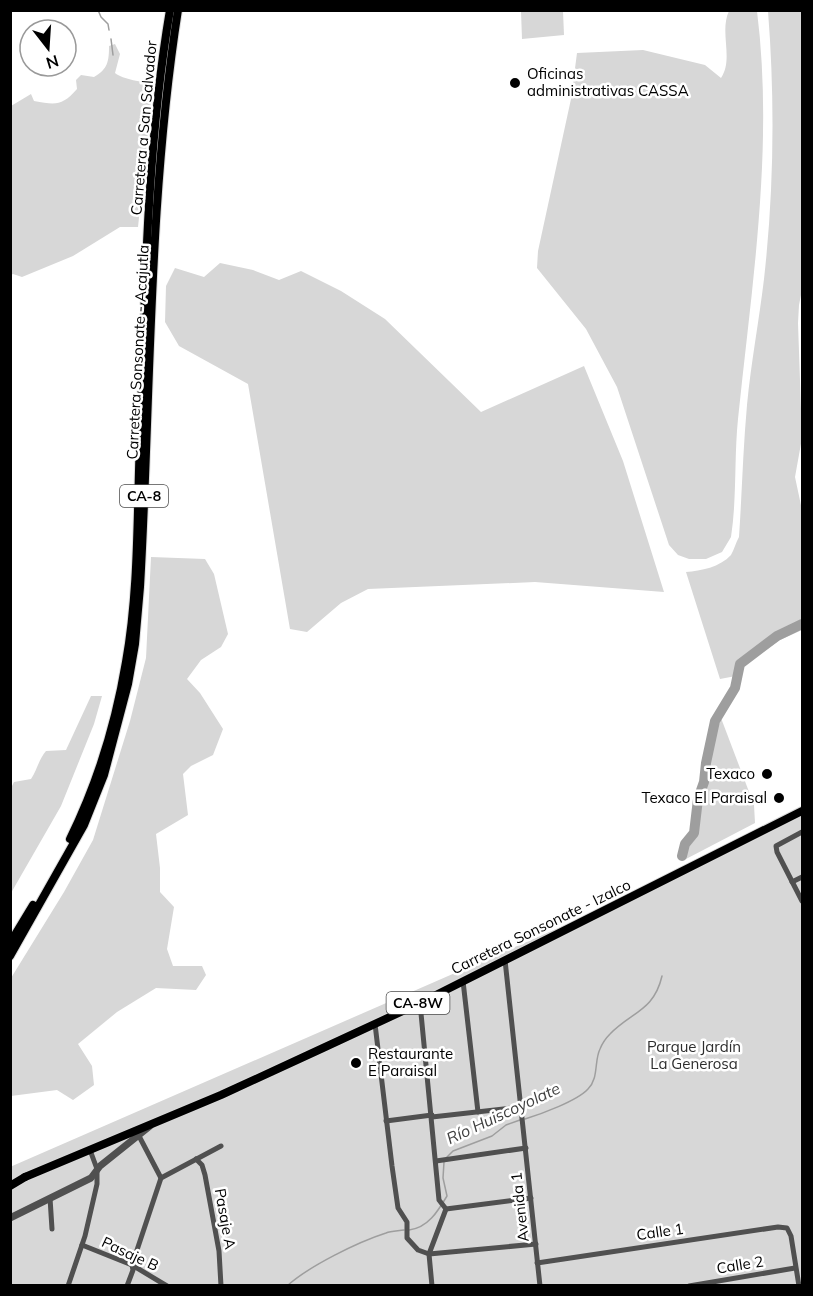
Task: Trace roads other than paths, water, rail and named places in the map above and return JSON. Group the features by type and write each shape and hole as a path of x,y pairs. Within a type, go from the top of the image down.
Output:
{"main road":[{"name":"Carretera a San Salvador","path":"10,943 71,838 84,808 107,742 126,661 134,583 154,140 170,10"},
{"name":"Carretera Sonsonate - Acajutla","path":"10,956 84,825 104,775 128,684 135,644 140,586 162,139 178,10"},
{"name":"Carretera Sonsonate - Izalco","path":"10,1184 151,1125 420,1003 802,811"}],"street":[{"path":"802,832 776,846 802,901"},
{"path":"792,882 802,877"},
{"name":"Avenida 1","path":"505,960 540,1286"},
{"path":"463,981 478,1112"},
{"path":"420,1003 439,1160 439,1200 445,1208"},
{"path":"375,1023 398,1208 407,1222 407,1238 418,1250 429,1254 536,1244"},
{"path":"386,1121 522,1110"},
{"path":"10,1218 91,1178 97,1170 151,1125"},
{"path":"139,1136 161,1178"},
{"path":"127,1286 161,1178 221,1146"},
{"path":"439,1160 526,1148"},
{"path":"68,1286 82,1245 97,1184 97,1170 90,1150"},
{"name":"Pasaje A","path":"196,1159 202,1165 205,1175 219,1251 221,1286"},
{"path":"50,1198 52,1229"},
{"path":"445,1208 531,1198"},
{"path":"432,1286 429,1254 445,1208"},
{"name":"Calle 1","path":"537,1263 778,1227 787,1228 791,1236 795,1268"},
{"name":"Pasaje B","path":"82,1245 132,1265 167,1286"},
{"path":"795,1268 799,1286"},
{"name":"Calle 2","path":"689,1286 795,1268"}],"waterway":[{"path":"98,10 108,24 109,30"},
{"path":"111,39 113,55"},
{"name":"Río Huiscoyolate","path":"682,856 685,844 694,833 698,799 704,782 715,721 735,688 740,664 777,636 802,624"},
{"name":"Río Huiscoyolate","path":"525,1119 567,1102 588,1089 594,1080 601,1047 610,1034 648,1004 662,976"},
{"name":"Río Huiscoyolate","path":"446,1158 453,1151 492,1136 506,1125 520,1120"},
{"name":"Río Huiscoyolate","path":"409,1230 416,1229 427,1222 447,1196 443,1178 444,1162"},
{"name":"Río Huiscoyolate","path":"287,1286 296,1278 348,1248 388,1232 404,1230"}],"place":[{"name":"Oficinas administrativas CASSA","path":"515,83"},
{"name":"Texaco","path":"767,774"},
{"name":"Texaco El Paraisal","path":"779,798"},
{"name":"Restaurante E Paraisal","path":"356,1063"}],"park label":[{"name":"Parque Jardín La Generosa","path":"694,1056"}]}
